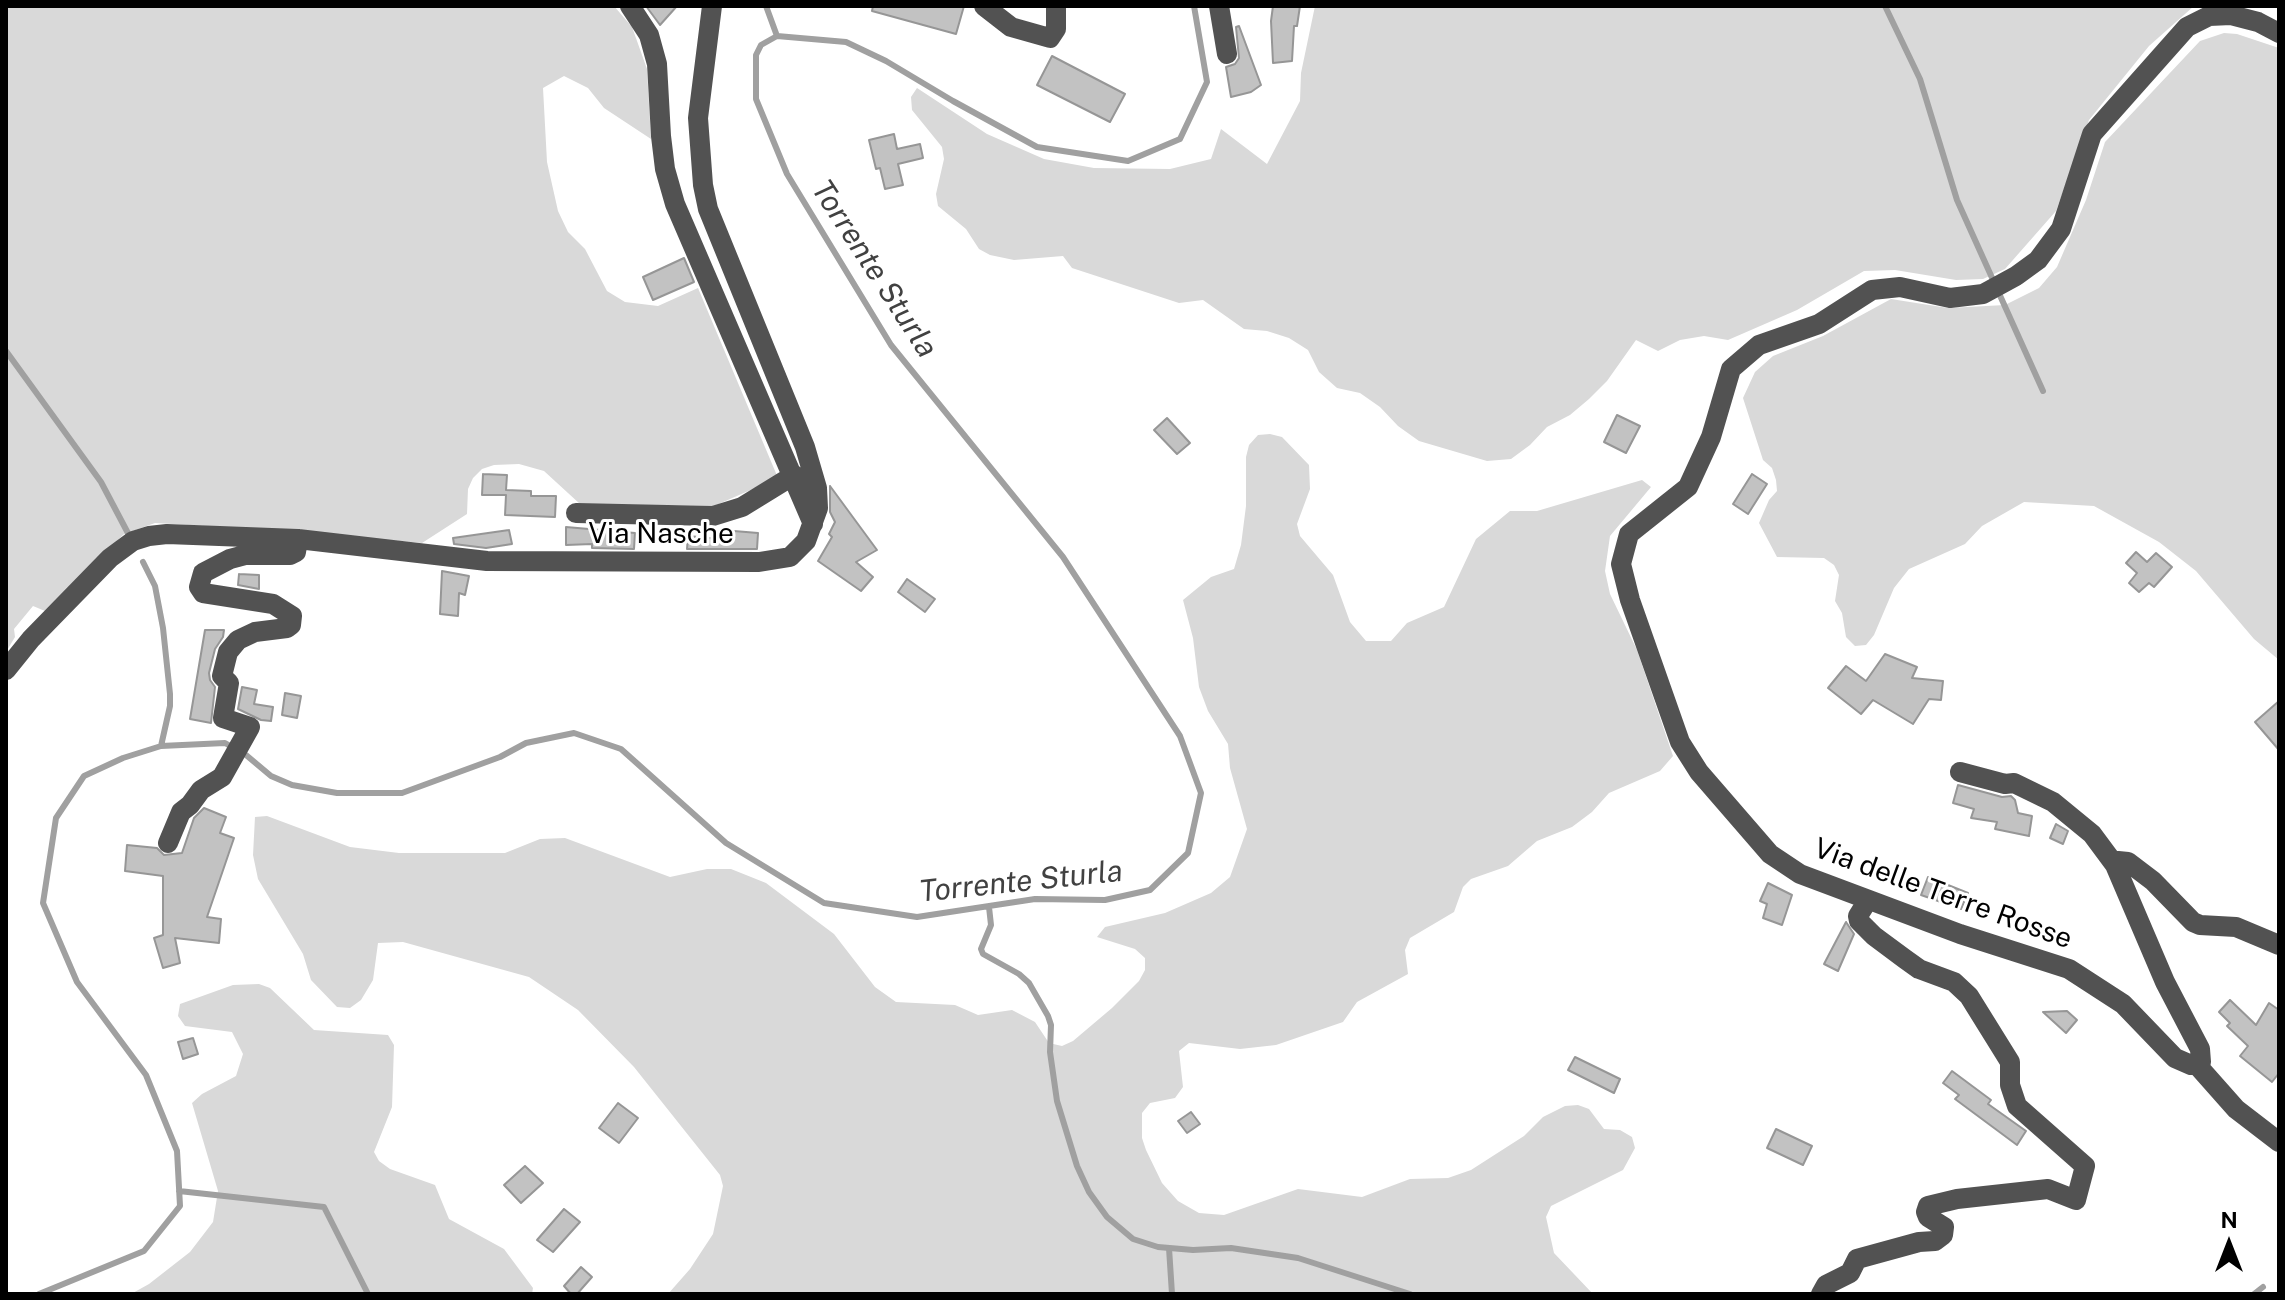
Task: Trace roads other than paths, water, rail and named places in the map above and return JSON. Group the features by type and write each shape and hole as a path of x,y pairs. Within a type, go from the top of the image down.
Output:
{"street":[{"path":"630,6 649,35 657,64 665,169 675,204 813,524"},
{"path":"712,6 698,118 703,185 708,209 805,447 817,488 818,508 813,524"},
{"path":"984,6 1011,27 1050,38 1056,29 1056,6"},
{"path":"1219,6 1227,54"},
{"name":"Via delle Terre Rosse","path":"2197,1065 2185,1064 2175,1058 2123,1004 2069,969 1960,934 1800,874 1770,854 1699,772 1680,742 1630,600 1621,564 1629,534 1688,487 1711,437 1731,369 1759,345 1819,324 1872,290 1900,287 1950,298 1983,294 2016,276 2038,260 2061,229 2092,134 2187,27 2209,16 2231,15 2258,22 2279,33"},
{"path":"576,513 713,516 742,507 794,475"},
{"name":"Via Nasche","path":"6,670 31,639 110,558 133,541 167,534 298,539 487,561 759,562 790,557 806,541 813,524"},
{"path":"168,843 181,812 201,790 222,777 250,727 223,718 229,683 222,676 228,652 238,640 255,632 291,625 292,616 273,604 203,593 199,587 203,573 245,555 290,555 296,552 298,539"},
{"path":"1960,772 2005,784 2014,783 2053,802 2092,834 2115,865 2165,982 2200,1049 2202,1058 2197,1065 2236,1109 2279,1142"},
{"path":"2115,865 2118,861 2128,862 2153,881 2193,922 2236,927 2279,945"},
{"path":"1821,1294 1826,1285 1850,1273 1857,1259 1919,1242 1935,1241 1943,1235 1944,1227 1928,1217 1928,1206 1968,1197 2048,1189 2076,1200 2085,1166 2017,1106 2010,1085 2010,1062 1969,996 1954,982 1919,969 1859,921 1858,916 1868,900"}],"waterway":[{"path":"766,6 777,36"},
{"name":"Torrente Sturla","path":"39,1294 144,1251 180,1206 177,1151 146,1075 77,982 43,903 56,818 84,776 123,758 161,746 225,743 246,755 271,776 292,785 337,793 402,793 500,757 526,743 574,733 621,749 726,843 824,903 917,917 1035,899 1105,900 1150,890 1188,853 1201,793 1180,736 1063,557 891,345 787,174 756,99 756,55 761,45 777,36 846,42 886,61 1037,147 1128,161 1180,139 1207,82 1194,6"},
{"path":"1885,6 1920,79 1957,200 2043,391"},
{"path":"6,351 101,482 130,537"},
{"path":"143,562 155,586 170,694 161,746"},
{"path":"989,907 991,925 981,949 983,954 1029,983 1048,1016 1057,1101 1077,1166 1089,1192 1107,1217 1133,1239 1158,1247 1193,1250 1231,1248 1298,1258 1410,1294"},
{"path":"179,1191 324,1207 368,1294"},
{"path":"1169,1248 1172,1294"},
{"path":"2254,1294 2263,1287"}]}
